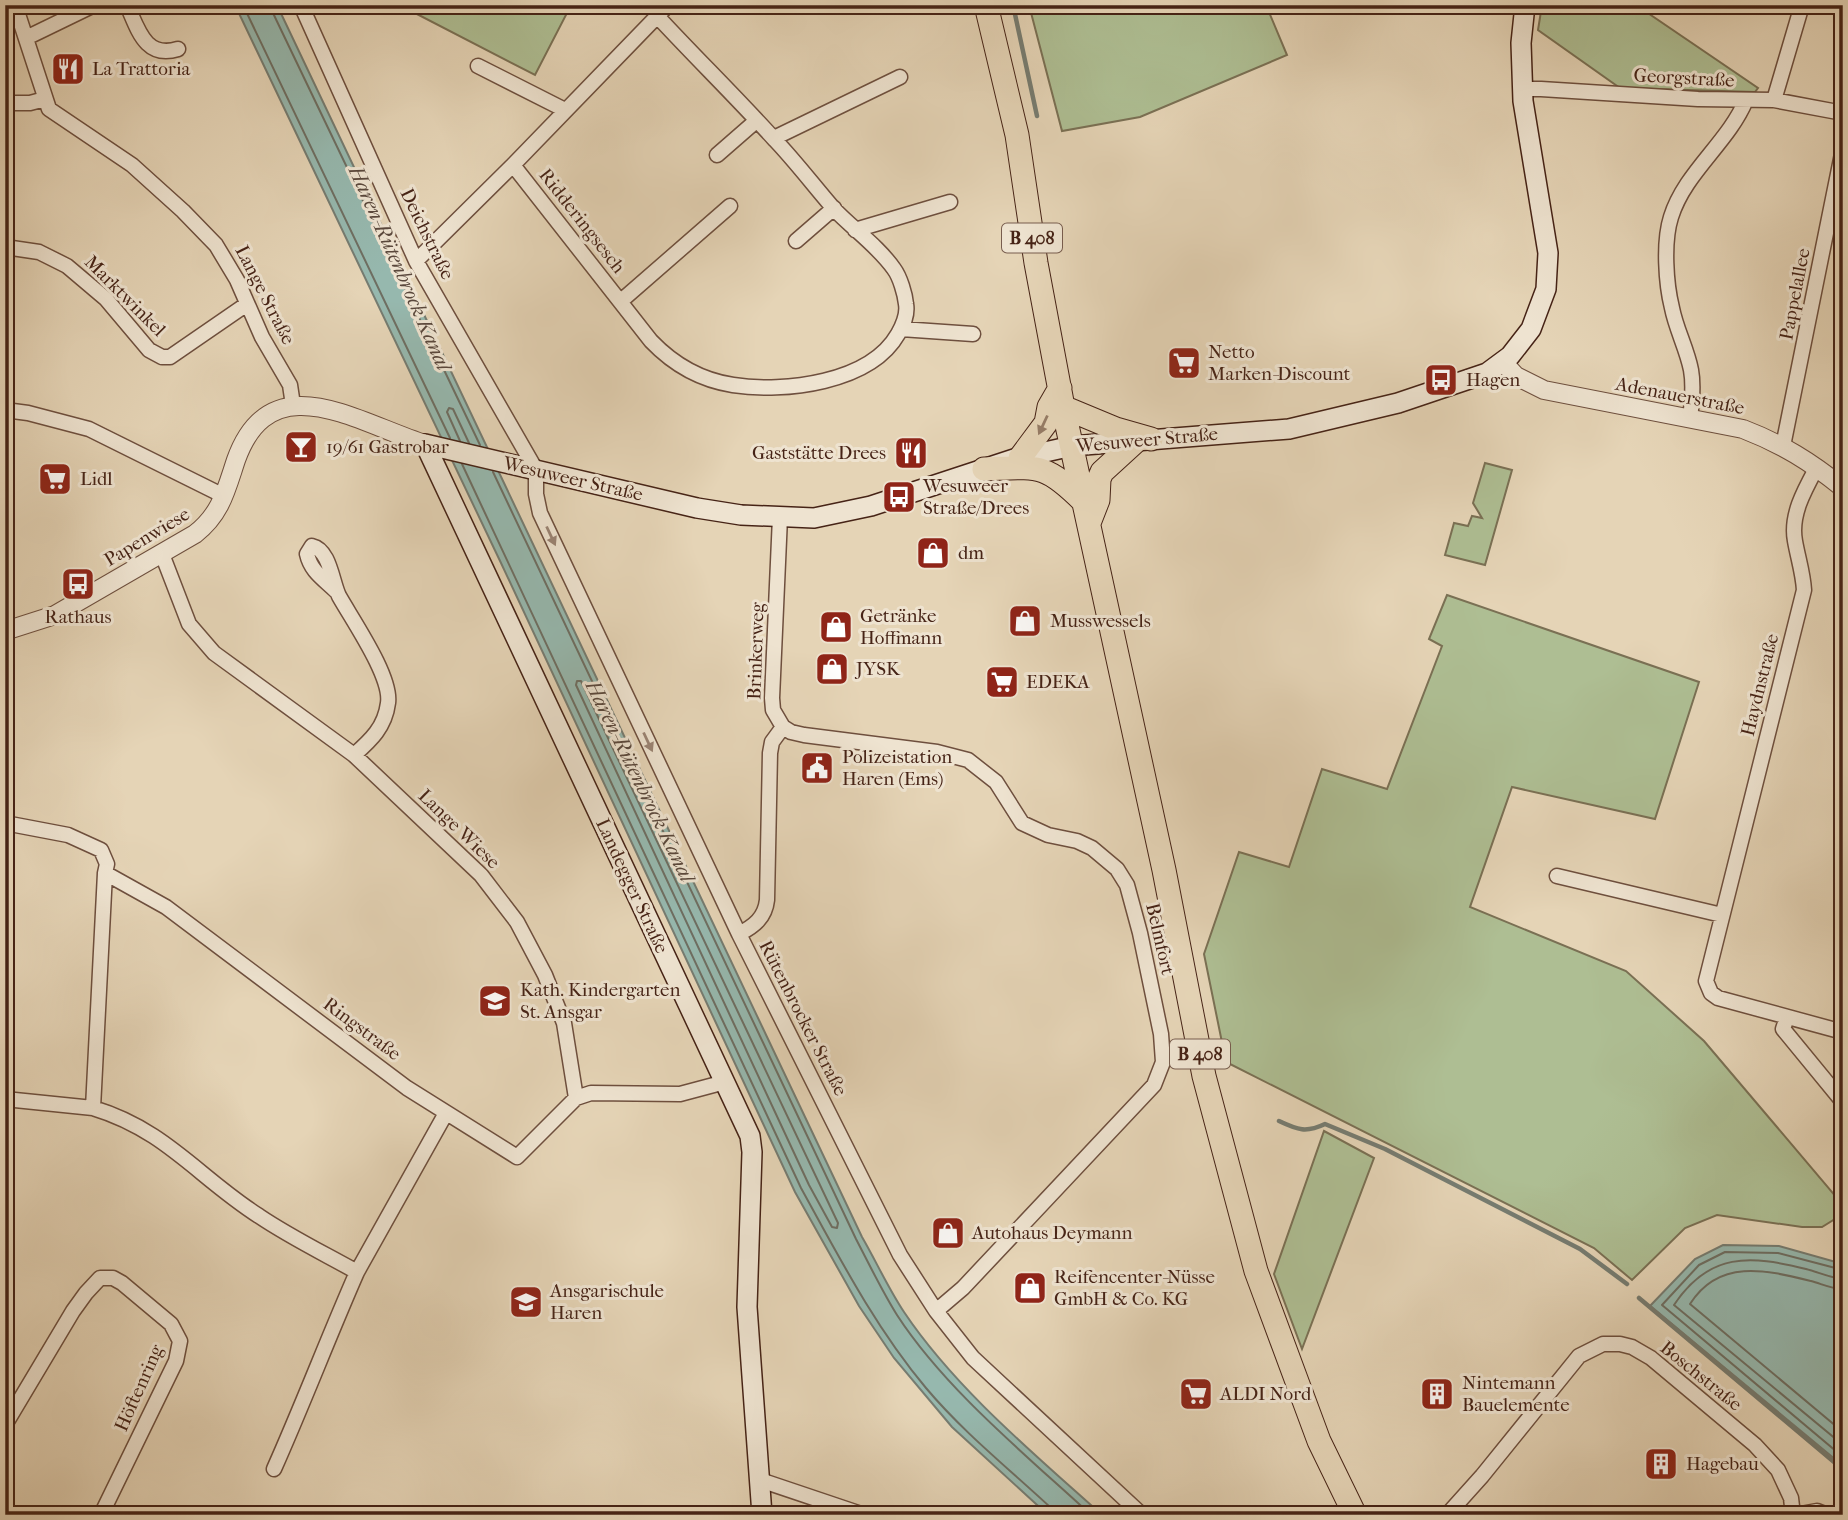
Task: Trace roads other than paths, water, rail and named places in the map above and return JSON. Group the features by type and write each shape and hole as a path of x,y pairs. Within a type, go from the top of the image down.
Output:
{"main road":[{"name":"B 408","path":"986,5 1017,135 1036,263 1062,398 1164,870 1204,1076 1256,1272 1319,1441 1355,1515"},
{"name":"Wesuweer Straße","path":"432,446 697,508 814,518 871,506 1020,458 1072,446 1289,429 1398,403 1465,382 1503,362 1531,329 1546,289 1548,253 1522,89 1524,5"},
{"path":"1020,458 1046,423 1049,407 1062,398 1116,429 1144,439"},
{"path":"984,469 1038,467 1062,480 1086,513 1098,500 1102,472 1144,439"},
{"name":"Landegger Straße","path":"432,446 750,1136 752,1152 747,1307 762,1515"}],"street":[{"path":"5,103 30,103 45,99 15,5"},
{"path":"26,38 94,5"},
{"path":"127,5 145,42 151,48 160,51 178,48"},
{"name":"Deichstraße","path":"301,5 416,261 536,470"},
{"name":"Ridderingsesch","path":"416,261 668,5"},
{"path":"1774,100 1802,5"},
{"path":"658,17 774,138 834,208 895,271 907,304 901,329 973,334"},
{"path":"478,66 565,110"},
{"path":"774,138 900,77"},
{"name":"Georgstraße","path":"1522,89 1774,100 1843,113"},
{"name":"Lange Straße","path":"45,99 54,114 132,165 216,245 237,280 272,356 290,385 293,405"},
{"path":"1690,418 1691,371 1671,307 1666,253 1671,218 1684,190 1739,117 1746,100"},
{"path":"717,155 755,121"},
{"name":"Pappelallee","path":"1783,446 1843,149"},
{"name":"Ridderingsesch","path":"513,165 650,341 668,359 690,372 734,385 784,387 832,379 875,359 892,345 901,329"},
{"path":"855,230 950,202"},
{"name":"Ridderingsesch","path":"621,301 730,206"},
{"path":"796,241 834,208"},
{"name":"Marktwinkel","path":"5,247 39,252 67,266 106,299 149,350 162,357 170,357 247,304"},
{"name":"Adenauerstraße","path":"1503,362 1516,376 1544,390 1743,429 1783,446 1817,467 1843,488"},
{"path":"293,405 310,405 330,410 432,446"},
{"name":"Papenwiese","path":"5,631 55,615 162,554 211,522 246,438 256,424 275,409 293,405"},
{"path":"5,410 28,413 89,429 224,496"},
{"name":"Haydnstraße","path":"1817,467 1796,514 1794,538 1803,573 1804,590 1706,981 1710,993 1718,998 1843,1032"},
{"name":"Rütenbrocker Straße","path":"536,470 540,513 739,934 900,1255 936,1311 973,1358 1142,1515"},
{"name":"Brinkerweg","path":"780,517 772,698 773,710 783,727"},
{"name":"Lange Wiese","path":"162,554 188,624 214,653 354,755 481,875 517,922 545,975 564,1023 576,1098"},
{"path":"337,592 385,679 389,700 385,720 375,736 354,755"},
{"path":"739,934 752,927 766,910 770,753 772,742 783,727"},
{"name":"Belmfort","path":"783,727 804,735 937,752 968,760 996,782 1022,823 1048,835 1077,841 1092,848 1117,869 1127,885 1140,933 1161,1034 1163,1062 1154,1085 963,1288 936,1311"},
{"path":"5,822 68,835 101,850 106,856 93,1108"},
{"name":"Ringstraße","path":"105,873 166,907 407,1088 517,1157 576,1098"},
{"path":"1557,876 1722,915"},
{"path":"1787,1017 1783,1029 1843,1102"},
{"path":"576,1098 591,1093 680,1094 724,1082"},
{"path":"5,1099 93,1108 121,1117 151,1133 258,1216 357,1272"},
{"path":"274,1469 357,1272 446,1113"},
{"name":"Höftenring","path":"5,1425 74,1311 100,1278 113,1278 122,1283 172,1324 180,1341 176,1361 101,1515"},
{"name":"Boschstraße","path":"1447,1515 1579,1356 1603,1344 1632,1347 1651,1358 1755,1445 1778,1470 1791,1498 1794,1515"},
{"path":"760,1480 864,1515"},
{"path":"1794,1515 1817,1511 1827,1515"}],"water":[{"name":"Haren-Rütenbrock Kanal","path":"235,5 277,5 862,1237 893,1294 924,1340 971,1393 1022,1444 1102,1515 1048,1515 952,1427 894,1358 859,1306 795,1192 501,563"},
{"path":"1723,1245 1779,1246 1843,1264 1842,1465 1650,1306 1695,1259"}],"waterway":[{"path":"1013,5 1037,116"},
{"path":"1279,1121 1302,1129 1312,1129 1325,1124 1385,1149 1580,1249 1627,1284"},
{"path":"1639,1298 1840,1467"}],"place":[{"name":"La Trattoria","path":"68,69"},
{"name":"Netto Marken-Discount","path":"1184,363"},
{"name":"Hagen","path":"1441,380"},
{"name":"19/61 Gastrobar","path":"301,447"},
{"name":"Gaststätte Drees","path":"911,453"},
{"name":"Lidl","path":"55,479"},
{"name":"Wesuweer Straße/Drees","path":"899,497"},
{"name":"dm","path":"933,553"},
{"name":"Rathaus","path":"78,584"},
{"name":"Musswessels","path":"1025,621"},
{"name":"Getränke Hoffmann","path":"836,627"},
{"name":"JYSK","path":"832,669"},
{"name":"EDEKA","path":"1002,682"},
{"name":"Polizeistation Haren (Ems)","path":"817,768"},
{"name":"Kath. Kindergarten St. Ansgar","path":"495,1001"},
{"name":"Autohaus Deymann","path":"948,1233"},
{"name":"Reifencenter-Nüsse GmbH & Co. KG","path":"1030,1288"},
{"name":"Ansgarischule Haren","path":"526,1302"},
{"name":"ALDI Nord","path":"1196,1394"},
{"name":"Nintemann Bauelemente","path":"1437,1394"},
{"name":"Hagebau","path":"1661,1464"}]}
